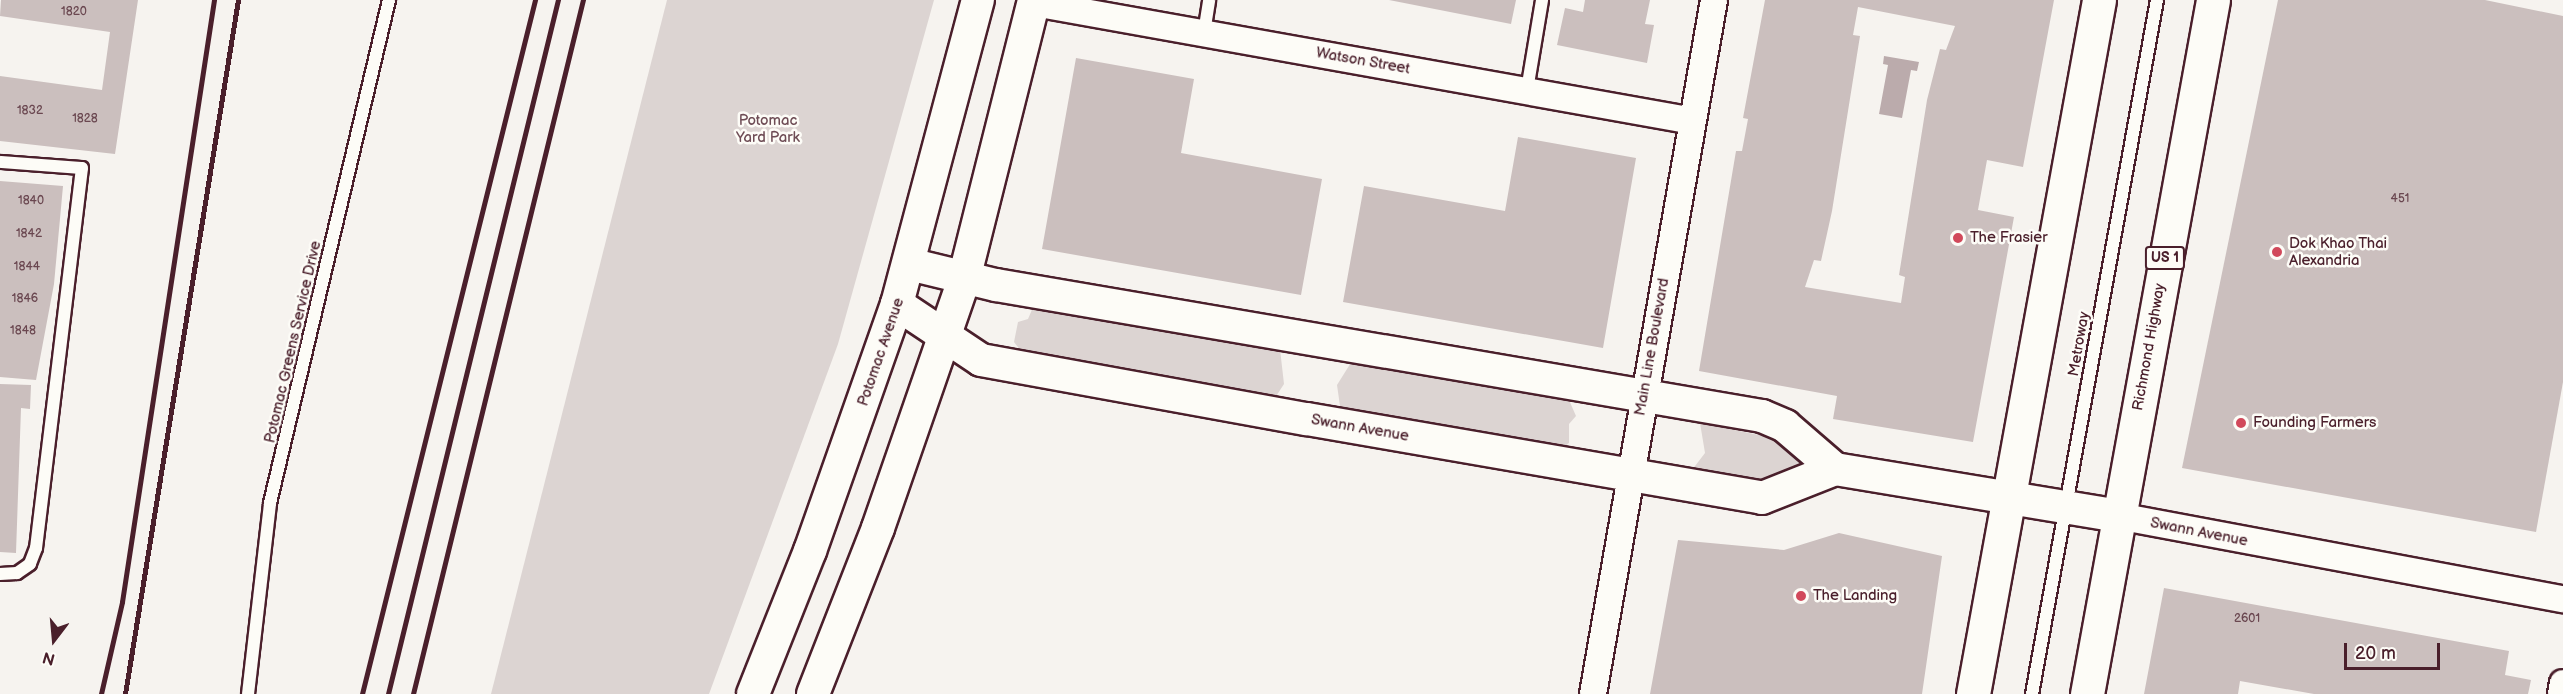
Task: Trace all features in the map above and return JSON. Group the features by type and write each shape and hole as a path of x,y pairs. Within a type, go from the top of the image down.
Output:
{"highway":[{"path":"1973,694 2099,0"},
{"name":"Richmond Highway","path":"2087,694 2213,0"}],"street":[{"name":"Potomac Avenue","path":"753,694 810,551 897,304 978,0"},
{"name":"Main Line Boulevard","path":"1593,694 1714,0"},
{"name":"Watson Street","path":"1034,2 1693,121"},
{"path":"813,694 964,279 1034,2"},
{"name":"Swann Avenue","path":"909,264 964,279 1773,420 1835,470 2118,516 2563,599"},
{"name":"Swann Avenue","path":"897,304 944,339 973,357 996,363 1761,498 1835,470"},
{"path":"2561,694 2563,684"}],"lane":[{"name":"Potomac Greens Service Drive","path":"248,694 270,503 389,0"},
{"path":"1204,33 1209,0"},
{"path":"1527,90 1542,0"},
{"name":"Metroway","path":"2032,694 2157,0"},
{"path":"0,162 82,168 36,548 30,564 17,573 0,574"}],"green space":[{"name":"Potomac Yard Park","path":"667,0 934,0 838,344 709,694 491,694"},
{"path":"1034,305 1280,349 1284,384 1269,407 1019,363 1021,351 1014,342 1018,322 1028,319"},
{"path":"1352,361 1569,400 1576,416 1569,424 1569,443 1559,450 1342,420 1337,385"},
{"path":"1700,423 1778,439 1802,463 1802,472 1770,493 1692,470 1705,453"}],"shaded area":[{"path":"1884,56 1919,62 1917,71 1911,70 1902,118 1879,114 1888,65 1883,64"}],"building":[{"path":"1,0 138,0 115,154 0,141 0,76 102,90 110,32 0,16"},
{"path":"1389,0 1516,0 1511,24"},
{"path":"1585,0 1650,0 1645,24 1654,25 1647,63 1557,45 1565,8 1583,12"},
{"name":"The Frasier","path":"1765,0 2054,0 2023,167 1987,160 1978,210 2014,217 1973,442 1833,419 1837,396 1699,371 1736,151 1742,151 1748,119 1743,118","holes":["1858,7 1955,26 1946,50 1940,49 1927,100 1899,275 1905,277 1901,303 1805,287 1814,260 1821,261 1832,211 1860,36 1853,35"]},
{"path":"2278,0 2485,0 2563,16 2563,382 2536,532 2182,468"},
{"path":"1076,58 1194,79 1181,153 1322,179 1301,295 1042,249"},
{"path":"1518,137 1636,158 1603,348 1343,302 1364,186 1505,211"},
{"path":"0,181 63,186 54,284 36,380 0,377"},
{"path":"0,384 31,385 30,409 21,408 16,553 0,552"},
{"name":"The Landing","path":"1839,533 1942,556 1922,694 1650,694 1678,540 1784,550"},
{"path":"2164,588 2509,651 2505,675 2531,680 2528,694 2314,694 2240,681 2238,694 2144,694"}],"railway":[{"path":"101,694 122,602 214,0"},
{"path":"125,694 238,0"},
{"path":"362,694 535,0"},
{"path":"388,694 558,0"},
{"path":"413,694 583,0"}],"place":[{"name":"The Frasier","path":"1958,238"},
{"name":"Dok Khao Thai Alexandria","path":"2277,252"},
{"name":"Founding Farmers","path":"2241,423"},
{"name":"The Landing","path":"1801,596"}]}
